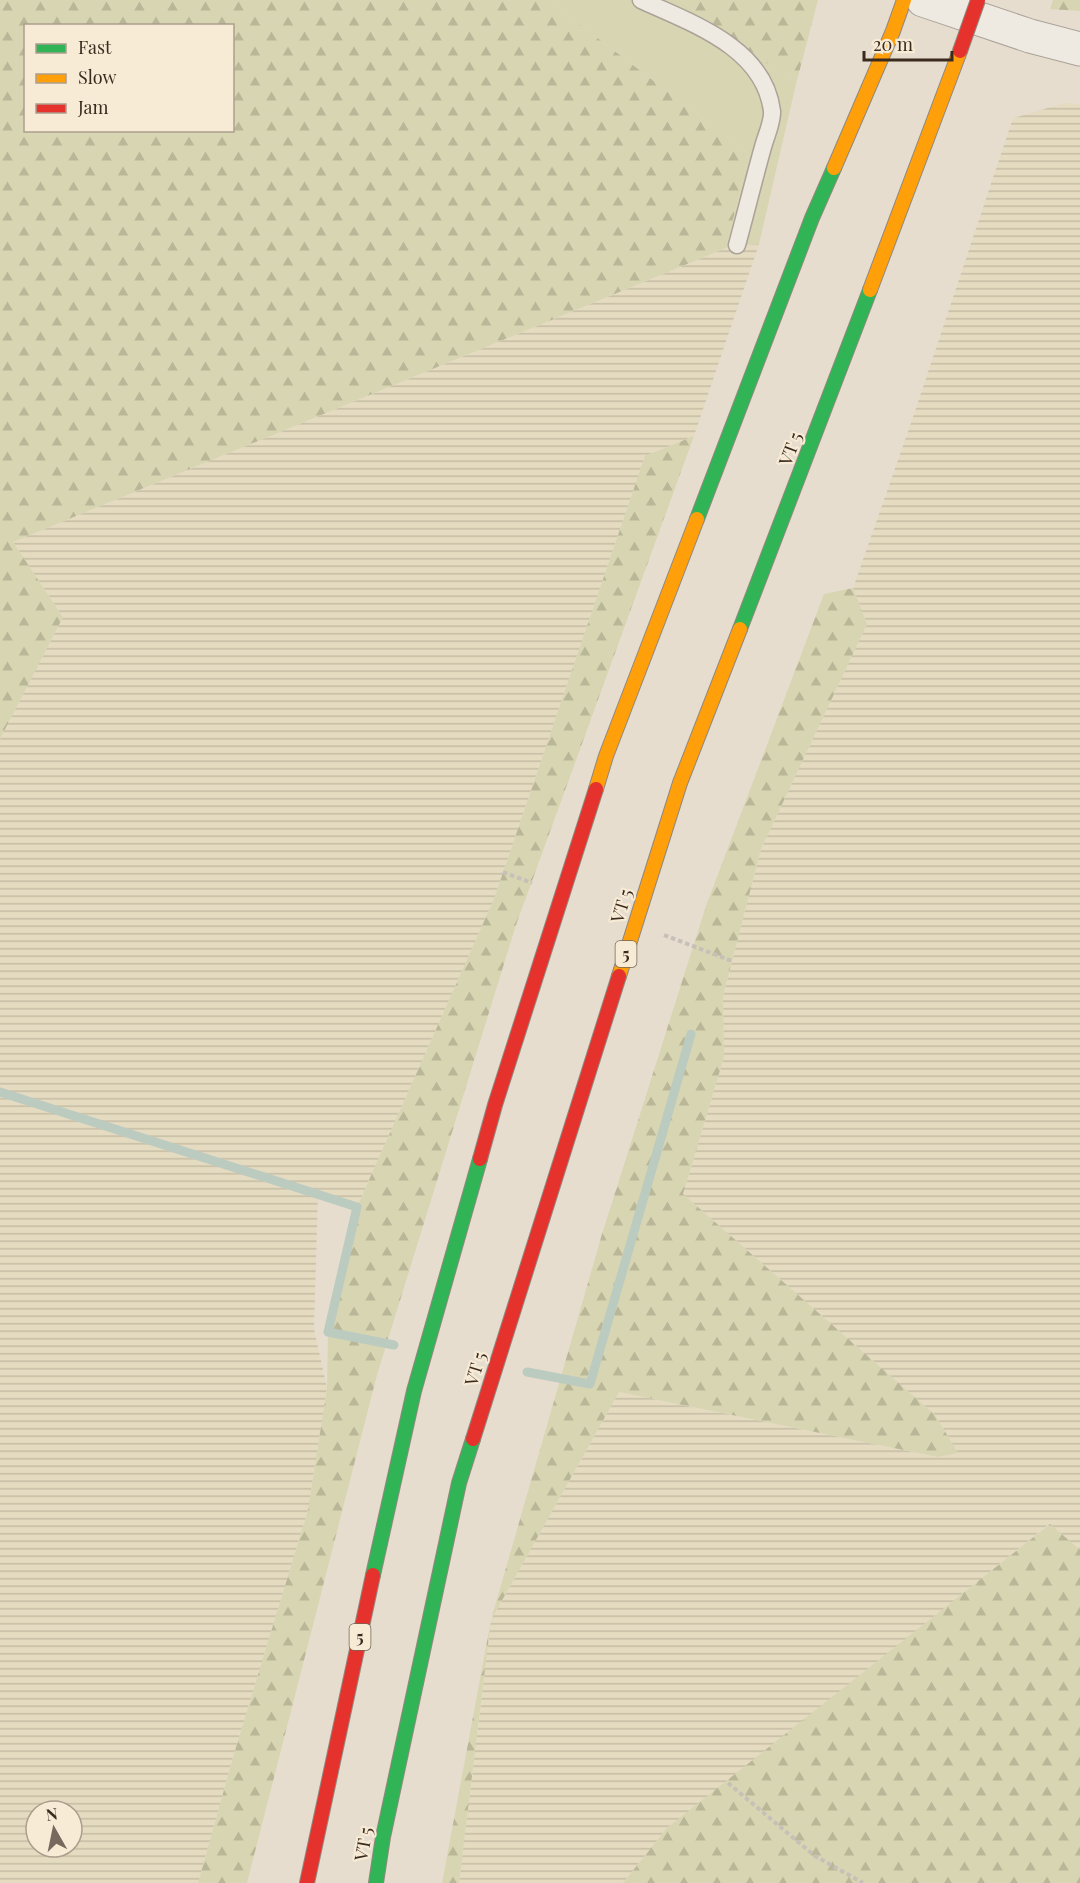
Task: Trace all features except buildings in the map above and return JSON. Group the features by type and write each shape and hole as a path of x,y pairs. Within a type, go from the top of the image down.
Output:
{"highway":[{"name":"5","path":"307,1883 414,1391 502,1083 606,756 812,218 893,31 904,0"},
{"name":"VT 5","path":"376,1883 383,1837 459,1482 676,794 814,438 978,0"}],"street":[{"path":"923,0 1030,36 1080,49"}],"lane":[{"path":"641,0 694,25 738,51 758,72 766,90 772,113 737,245"}],"path":[{"path":"503,872 533,883"},
{"path":"664,935 732,961"},
{"path":"728,1783 815,1856 863,1883"}],"shaded area":[{"path":"1065,103 1080,104 1080,1550 1049,1524 728,1783 667,1828 623,1883 459,1883 491,1620 619,1392 938,1457 958,1453 935,1415 683,1194 724,1057 723,996 761,849 867,624 853,588 1013,118"},
{"path":"759,244 694,436 645,456 494,899 357,1207 318,1194 314,1329 327,1388 308,1510 234,1754 198,1883 0,1883 0,739 63,617 13,542 726,248"}],"green space":[{"path":"0,0 548,0 749,154 726,248 13,542 63,617 0,739"},
{"path":"548,0 680,0 796,84 759,244 726,248 749,154"},
{"path":"680,0 818,0 796,84"},
{"path":"1053,0 1080,0 1080,11 1050,9"},
{"path":"694,436 516,925 377,1375 247,1883 198,1883 234,1754 308,1510 327,1388 328,1332 357,1207 494,899 645,456"},
{"path":"853,588 867,624 761,849 723,996 724,1057 683,1194 935,1415 958,1453 938,1457 619,1392 491,1620 602,1234 706,906 824,594"},
{"path":"1050,1524 1080,1550 1080,1883 623,1883 667,1828"},
{"path":"491,1620 459,1883 442,1883"}],"waterway":[{"path":"527,1372 590,1384 691,1034"},
{"path":"0,1092 357,1207 328,1332 394,1345"}],"traffic: fast":[{"path":"697,519 812,218 834,168"},
{"path":"740,629 870,290"},
{"path":"373,1575 414,1391 480,1159"},
{"path":"376,1883 383,1837 459,1483 473,1439"}],"traffic: slow":[{"path":"834,168 904,0"},
{"path":"870,290 960,51"},
{"path":"596,789 606,756 697,519"},
{"path":"619,976 680,783 740,629"}],"traffic: jam":[{"path":"960,51 978,0"},
{"path":"480,1159 495,1105 596,789"},
{"path":"473,1439 619,976"},
{"path":"307,1883 373,1575"}]}
